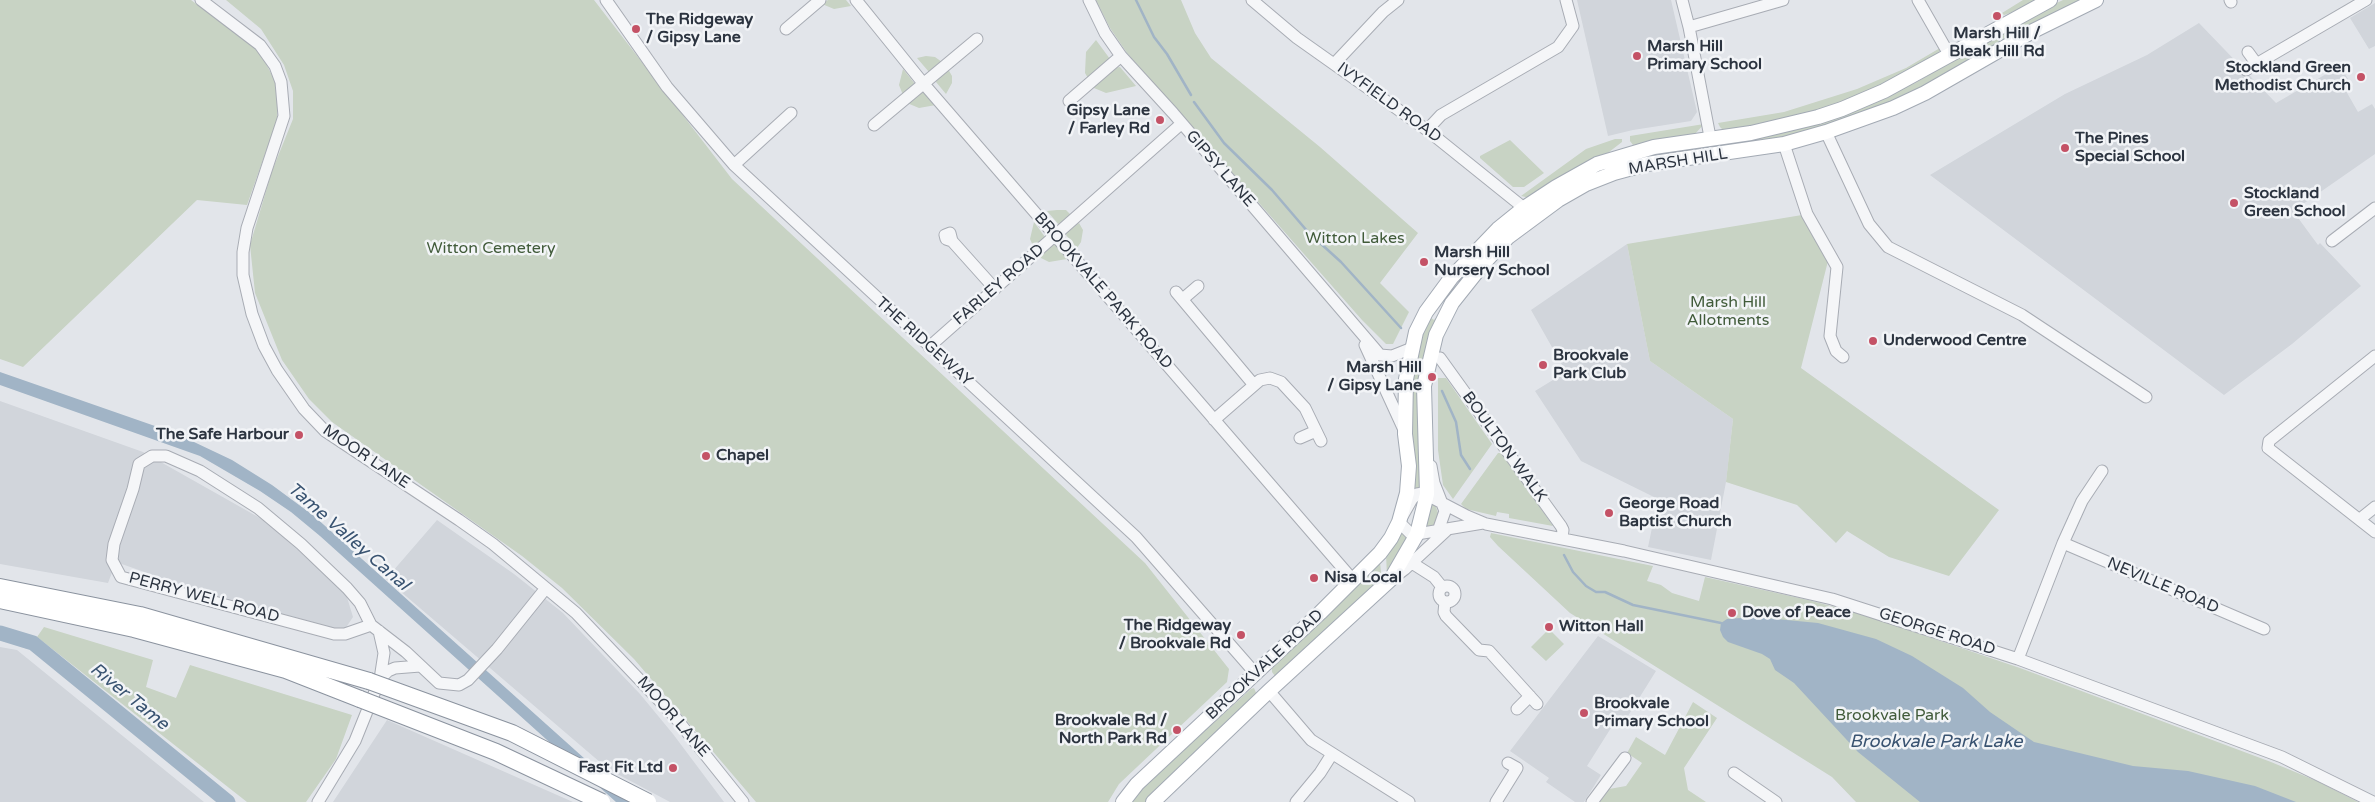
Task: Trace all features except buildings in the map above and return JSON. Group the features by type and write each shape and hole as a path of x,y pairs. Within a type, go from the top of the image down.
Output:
{"highway":[{"path":"0,587 140,615 374,680 512,734 648,802"},
{"path":"0,600 134,629 286,670 496,752 602,802"}],"main road":[{"name":"MARSH HILL","path":"1399,522 1408,484 1409,466 1405,434 1406,379 1412,348 1426,312 1451,278 1472,254 1524,208 1597,164 1654,147 1710,137 1751,133 1818,117 1884,91 1950,56 2032,8 2050,0"},
{"name":"MARSH HILL","path":"1417,534 1427,494 1424,386 1428,364 1443,318 1483,264 1508,237 1558,200 1593,181 1647,164 1784,144 1826,132 1893,108 1925,93 2033,31 2096,0"},
{"path":"1710,137 1715,155"},
{"name":"BROOKVALE ROAD","path":"1123,802 1137,784 1255,674 1380,553 1399,522"},
{"name":"BROOKVALE ROAD","path":"1154,802 1269,691 1391,579 1417,534"},
{"path":"1255,674 1269,691"}],"street":[{"name":"MOOR LANE","path":"201,0 260,45 275,66 281,82 284,116 247,228 243,252 243,275 252,314 264,346 277,370 304,409 325,431 459,520 576,614 630,668 692,738 743,802"},
{"name":"THE RIDGEWAY","path":"606,0 668,87 734,165 1136,536 1255,674"},
{"path":"786,29 820,0"},
{"name":"BROOKVALE PARK ROAD","path":"856,0 923,83 1353,580"},
{"name":"GIPSY LANE","path":"1089,0 1105,33 1121,56 1380,355 1392,356 1412,348"},
{"name":"IVYFIELD ROAD","path":"1252,0 1298,38 1427,130 1524,208"},
{"path":"1335,63 1383,12 1398,0"},
{"path":"1427,130 1441,115 1558,47 1573,26 1566,0"},
{"path":"1682,0 1710,137"},
{"path":"1689,27 1783,0"},
{"path":"1918,0 1950,56"},
{"path":"2246,70 2366,0"},
{"path":"874,125 977,39"},
{"path":"2248,52 2256,63"},
{"path":"1069,101 1121,56"},
{"path":"734,165 791,113"},
{"name":"FARLEY ROAD","path":"929,346 1181,124"},
{"path":"1826,132 1869,224 1888,246 2022,315 2146,397"},
{"path":"1784,144 1807,214 1836,267 1830,336 1836,351 1843,357"},
{"path":"2332,241 2375,208"},
{"path":"952,241 995,289"},
{"path":"1198,286 1180,295 1254,385"},
{"name":"GIPSY LANE","path":"1360,332 1405,434"},
{"path":"2375,356 2269,441 2268,448 2375,532"},
{"name":"BOULTON WALK","path":"1440,358 1561,526 1563,530 1562,538"},
{"path":"1214,420 1254,385 1265,378 1281,382 1305,408 1319,436 1300,438"},
{"path":"1391,579 1412,563 1442,530 1445,511 1434,482 1425,437"},
{"name":"PERRY WELL ROAD","path":"375,628 345,634 334,634 121,577 112,560 114,544 133,489 139,464 152,456 166,456 200,471 258,508 301,544 347,588 360,603 375,628 439,683 459,685 468,680 546,588"},
{"path":"2018,659 2063,543 2082,501 2102,471"},
{"path":"1417,534 1410,533 1399,522 1412,499 1417,494 1427,494"},
{"name":"GEORGE ROAD","path":"1427,494 1483,523 1562,538 1832,598 2018,659 2282,757 2372,802"},
{"path":"2360,519 2375,506"},
{"name":"GEORGE ROAD","path":"1417,534 1483,523"},
{"name":"NEVILLE ROAD","path":"2063,543 2264,629"},
{"path":"1412,563 1434,578 1442,587 1439,592 1440,598 1445,602 1444,612 1446,616 1479,650 1489,651 1534,700 1517,709"},
{"path":"318,802 355,742 384,653 375,628"},
{"path":"374,680 395,668 420,666"},
{"path":"1269,691 1311,740 1409,802"},
{"path":"1296,802 1320,773 1332,754"},
{"path":"1592,802 1625,758"},
{"path":"1496,802 1517,768 1508,763"},
{"path":"1734,773 1776,802"}],"shaded area":[{"name":"Marsh Hill Primary School","path":"1577,0 1671,0 1697,112 1691,121 1608,136"},
{"path":"2375,3 2375,46 2369,49 2350,18"},
{"name":"Stockland Green School","path":"2199,23 2276,103 2340,66 2353,87 2346,91 2358,112 2372,104 2375,109 2375,154 2293,211 2318,245 2320,243 2361,286 2292,344 2224,395 1930,175 2065,94 2147,55"},
{"path":"1627,244 1650,361 1733,419 1726,482 1711,560 1648,547 1658,499 1581,461 1535,391 1566,372 1531,310"},
{"path":"0,401 143,452 267,522 346,594 353,617 345,629 334,628 193,589 116,562 108,583 0,564"},
{"path":"437,520 514,574 563,613 640,694 724,802 670,802 608,769 386,579"},
{"name":"Brookvale Primary School","path":"1598,636 1656,671 1623,724 1616,720 1587,766 1601,775 1584,802 1575,802 1546,782 1549,778 1510,751"},
{"path":"0,647 17,650 204,802 0,802"},
{"path":"387,720 573,802 333,802"}],"green space":[{"path":"0,0 191,0 260,52 278,87 277,120 247,205 197,200 23,367 0,359"},
{"name":"Witton Cemetery","path":"226,0 594,0 732,179 1145,563 1229,669 1227,682 1119,784 1108,802 756,802 634,659 562,588 522,556 332,422 309,399 282,360 255,293 250,245 272,171 293,119 293,91 284,65 261,29"},
{"path":"828,0 846,0 851,6 834,9 822,4"},
{"name":"Witton Lakes","path":"1096,0 1181,0 1195,33 1211,58 1320,147 1418,233 1380,283 1409,312 1393,344 1386,344 1362,320 1127,53 1110,28"},
{"path":"2023,0 2038,0 2010,13 2004,15 2002,13"},
{"path":"2063,0 2086,0 1926,87 1866,114 1770,141 1726,146 1726,143 1859,107 1915,83 2032,15"},
{"path":"1096,40 1110,59 1089,80 1085,73 1086,52"},
{"path":"1940,48 1939,54 1880,87 1848,100 1804,114 1724,131 1718,123 1784,112 1857,89 1906,68"},
{"path":"935,57 942,62 929,72 917,58"},
{"path":"1120,67 1136,86 1106,93 1094,88 1092,85 1113,68"},
{"path":"903,69 915,84 903,95 899,85"},
{"path":"948,69 952,76 952,83 946,94 936,82 937,78"},
{"path":"924,90 936,105 919,108 907,103"},
{"path":"1704,124 1695,134 1633,145 1630,141 1630,136"},
{"path":"1615,139 1622,139 1622,142 1600,159 1530,198 1521,196 1586,149"},
{"path":"1510,140 1544,173 1524,187 1513,187 1480,158 1480,156"},
{"path":"1066,210 1072,216 1060,226 1047,211"},
{"name":"Marsh Hill Allotments","path":"1802,215 1828,261 1801,368 1999,510 1949,576 1889,557 1847,531 1836,543 1797,505 1726,482 1733,419 1650,361 1627,244"},
{"path":"1034,222 1045,237 1034,248 1030,239"},
{"path":"1079,223 1083,230 1081,242 1077,248 1066,235 1067,231"},
{"path":"1055,244 1067,259 1049,262 1037,256"},
{"path":"1444,308 1430,343 1424,488 1413,489 1412,372 1418,342 1431,318 1434,320"},
{"path":"1438,378 1446,378 1492,444 1453,499 1443,485 1438,450"},
{"path":"1498,453 1502,453 1553,526 1509,518 1509,514 1497,512 1496,516 1466,509 1461,504"},
{"path":"1429,504 1435,504 1439,516 1437,525 1426,529"},
{"path":"1400,533 1407,536 1409,540 1387,576 1386,554"},
{"name":"Brookvale Park","path":"1491,533 1653,566 1647,581 1661,585 1672,593 1699,601 1705,577 1858,613 2020,668 2271,762 2317,781 2358,802 1856,802 1832,777 1570,613 1498,546 1490,537"},
{"path":"1380,562 1382,582 1279,676 1275,676 1272,668"},
{"path":"44,627 153,660 146,687 176,698 190,665 352,715 336,759 306,802 247,802 37,637"},
{"path":"1549,629 1564,644 1546,661 1531,647"},
{"path":"1254,688 1257,699 1146,802 1132,802 1150,780"},
{"path":"1693,702 1717,718 1684,768 1688,790 1706,802 1598,802 1609,789 1626,786 1642,763 1627,753 1636,737 1665,755"}],"water":[{"path":"0,372 175,433 232,460 272,485 314,516 633,802 616,802 291,512 260,491 200,456 0,385"},
{"name":"Brookvale Park Lake","path":"1755,617 1818,623 1876,639 1912,656 1963,688 1990,712 2034,742 2133,766 2188,771 2255,786 2296,802 1920,802 1858,752 1794,683 1775,670 1770,659 1762,654 1728,642 1723,637 1720,630 1721,623 1727,619"}],"waterway":[{"path":"1136,0 1154,37 1167,54 1191,95"},
{"path":"1194,102 1224,143 1272,190 1308,232 1341,262 1401,328"},
{"path":"1442,391 1456,422 1461,455 1470,469"},
{"path":"1564,555 1573,572 1586,586 1596,592 1605,592 1633,605 1721,623"},
{"name":"River Tame","path":"0,633 33,643 228,802"}],"place":[{"name":"Marsh Hill / Bleak Hill Rd","path":"1997,16"},
{"name":"The Ridgeway / Gipsy Lane","path":"636,29"},
{"name":"Marsh Hill Primary School","path":"1637,56"},
{"name":"Stockland Green Methodist Church","path":"2361,77"},
{"name":"Gipsy Lane / Farley Rd","path":"1160,120"},
{"name":"The Pines Special School","path":"2065,148"},
{"name":"Stockland Green School","path":"2234,203"},
{"name":"Marsh Hill Nursery School","path":"1424,262"},
{"name":"Underwood Centre","path":"1873,341"},
{"name":"Brookvale Park Club","path":"1543,365"},
{"name":"Marsh Hill / Gipsy Lane","path":"1432,377"},
{"name":"The Safe Harbour","path":"299,435"},
{"name":"Chapel","path":"706,456"},
{"name":"George Road Baptist Church","path":"1609,513"},
{"name":"Nisa Local","path":"1314,578"},
{"name":"Dove of Peace","path":"1732,613"},
{"name":"Witton Hall","path":"1549,627"},
{"name":"The Ridgeway / Brookvale Rd","path":"1241,635"},
{"name":"Brookvale Primary School","path":"1584,713"},
{"name":"Brookvale Rd / North Park Rd","path":"1177,730"},
{"name":"Fast Fit Ltd","path":"673,768"}],"water label":[{"name":"Tame Valley Canal","path":"348,537"}]}
